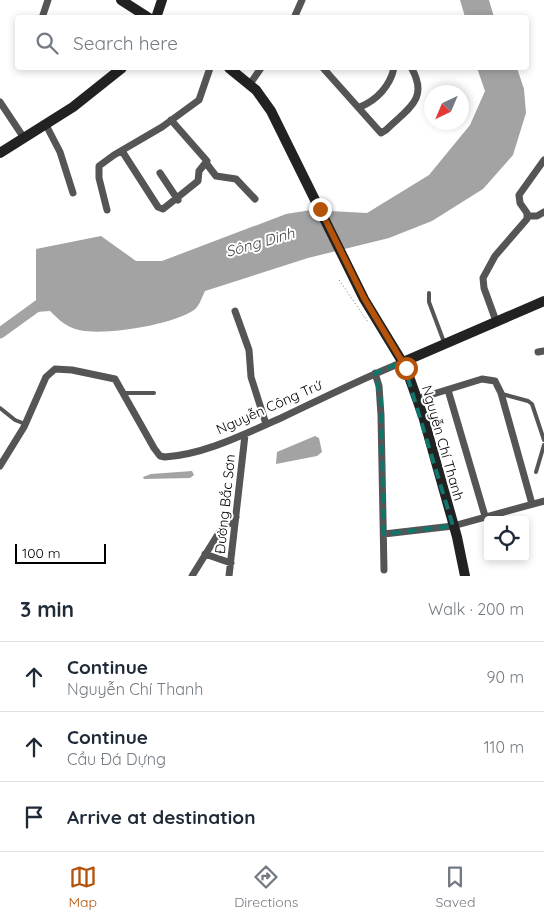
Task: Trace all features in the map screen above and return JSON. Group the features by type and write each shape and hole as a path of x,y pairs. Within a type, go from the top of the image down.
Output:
{"main road":[{"path":"121,0 144,15"},
{"path":"157,15 162,0"},
{"path":"0,153 86,98 120,70"},
{"path":"232,70 250,84"},
{"name":"Nguyễn Chí Thanh","path":"250,84 265,101 382,335 403,362 417,399 453,526 465,576"},
{"name":"Nguyễn Công Trứ","path":"403,362 496,321 544,303"}],"street":[{"path":"43,15 48,0"},
{"path":"295,15 302,0"},
{"path":"107,210 99,168 101,164 199,100 209,70"},
{"path":"250,84 260,70"},
{"path":"325,70 360,107 377,130 384,132 418,96 419,84 412,70"},
{"path":"360,107 378,96 392,77 394,70"},
{"path":"0,102 24,138"},
{"path":"171,120 206,158 206,163 216,176 236,179 255,200"},
{"path":"46,125 60,152 73,193"},
{"path":"122,150 160,208 163,209 178,200 198,181 198,171 206,163"},
{"path":"528,216 519,195 544,160"},
{"path":"160,173 178,200"},
{"path":"496,321 484,288 484,274 504,244 528,216 537,216 544,212"},
{"path":"235,311 249,350 251,377 266,424"},
{"name":"Nguyễn Công Trứ","path":"0,466 26,424 46,377 55,369 112,377 154,448 162,457 178,455 245,435 375,373 403,362"},
{"path":"375,373 381,400 384,570"},
{"path":"417,399 487,378 495,381 501,394 532,504"},
{"path":"448,390 486,516 544,501"},
{"name":"Đường Bắc Sơn","path":"229,576 245,435"},
{"path":"384,534 453,526 484,517"},
{"path":"192,576 227,523 236,518"},
{"path":"205,554 231,564"}],"lane":[{"path":"429,293 429,302 445,344"},
{"path":"123,394 154,393"},
{"path":"501,394 530,402 544,440"},
{"path":"0,408 15,420 26,424"},
{"path":"536,472 544,445"}],"path":[{"path":"339,280 370,324"}],"highlighted area":[{"path":"403,362 453,526 384,534 381,401 375,373"}],"water":[{"path":"460,0 489,0 493,15 464,15"},
{"path":"478,70 518,70 524,89 526,113 513,155 483,189 432,221 389,238 308,258 205,291 196,309 155,325 104,332 79,330 66,325 50,311 36,312 36,249 101,236 136,261 162,261 286,214 311,210 367,213 429,175 466,130 469,130 485,91"},
{"path":"315,436 319,438 322,452 317,456 276,464 277,452"},
{"path":"192,471 194,475 190,478 144,479 143,477 151,474"}],"waterway":[{"name":"Sông Dinh","path":"0,333 47,299"}],"route":[{"path":"320,209 364,298 406,368"}]}
